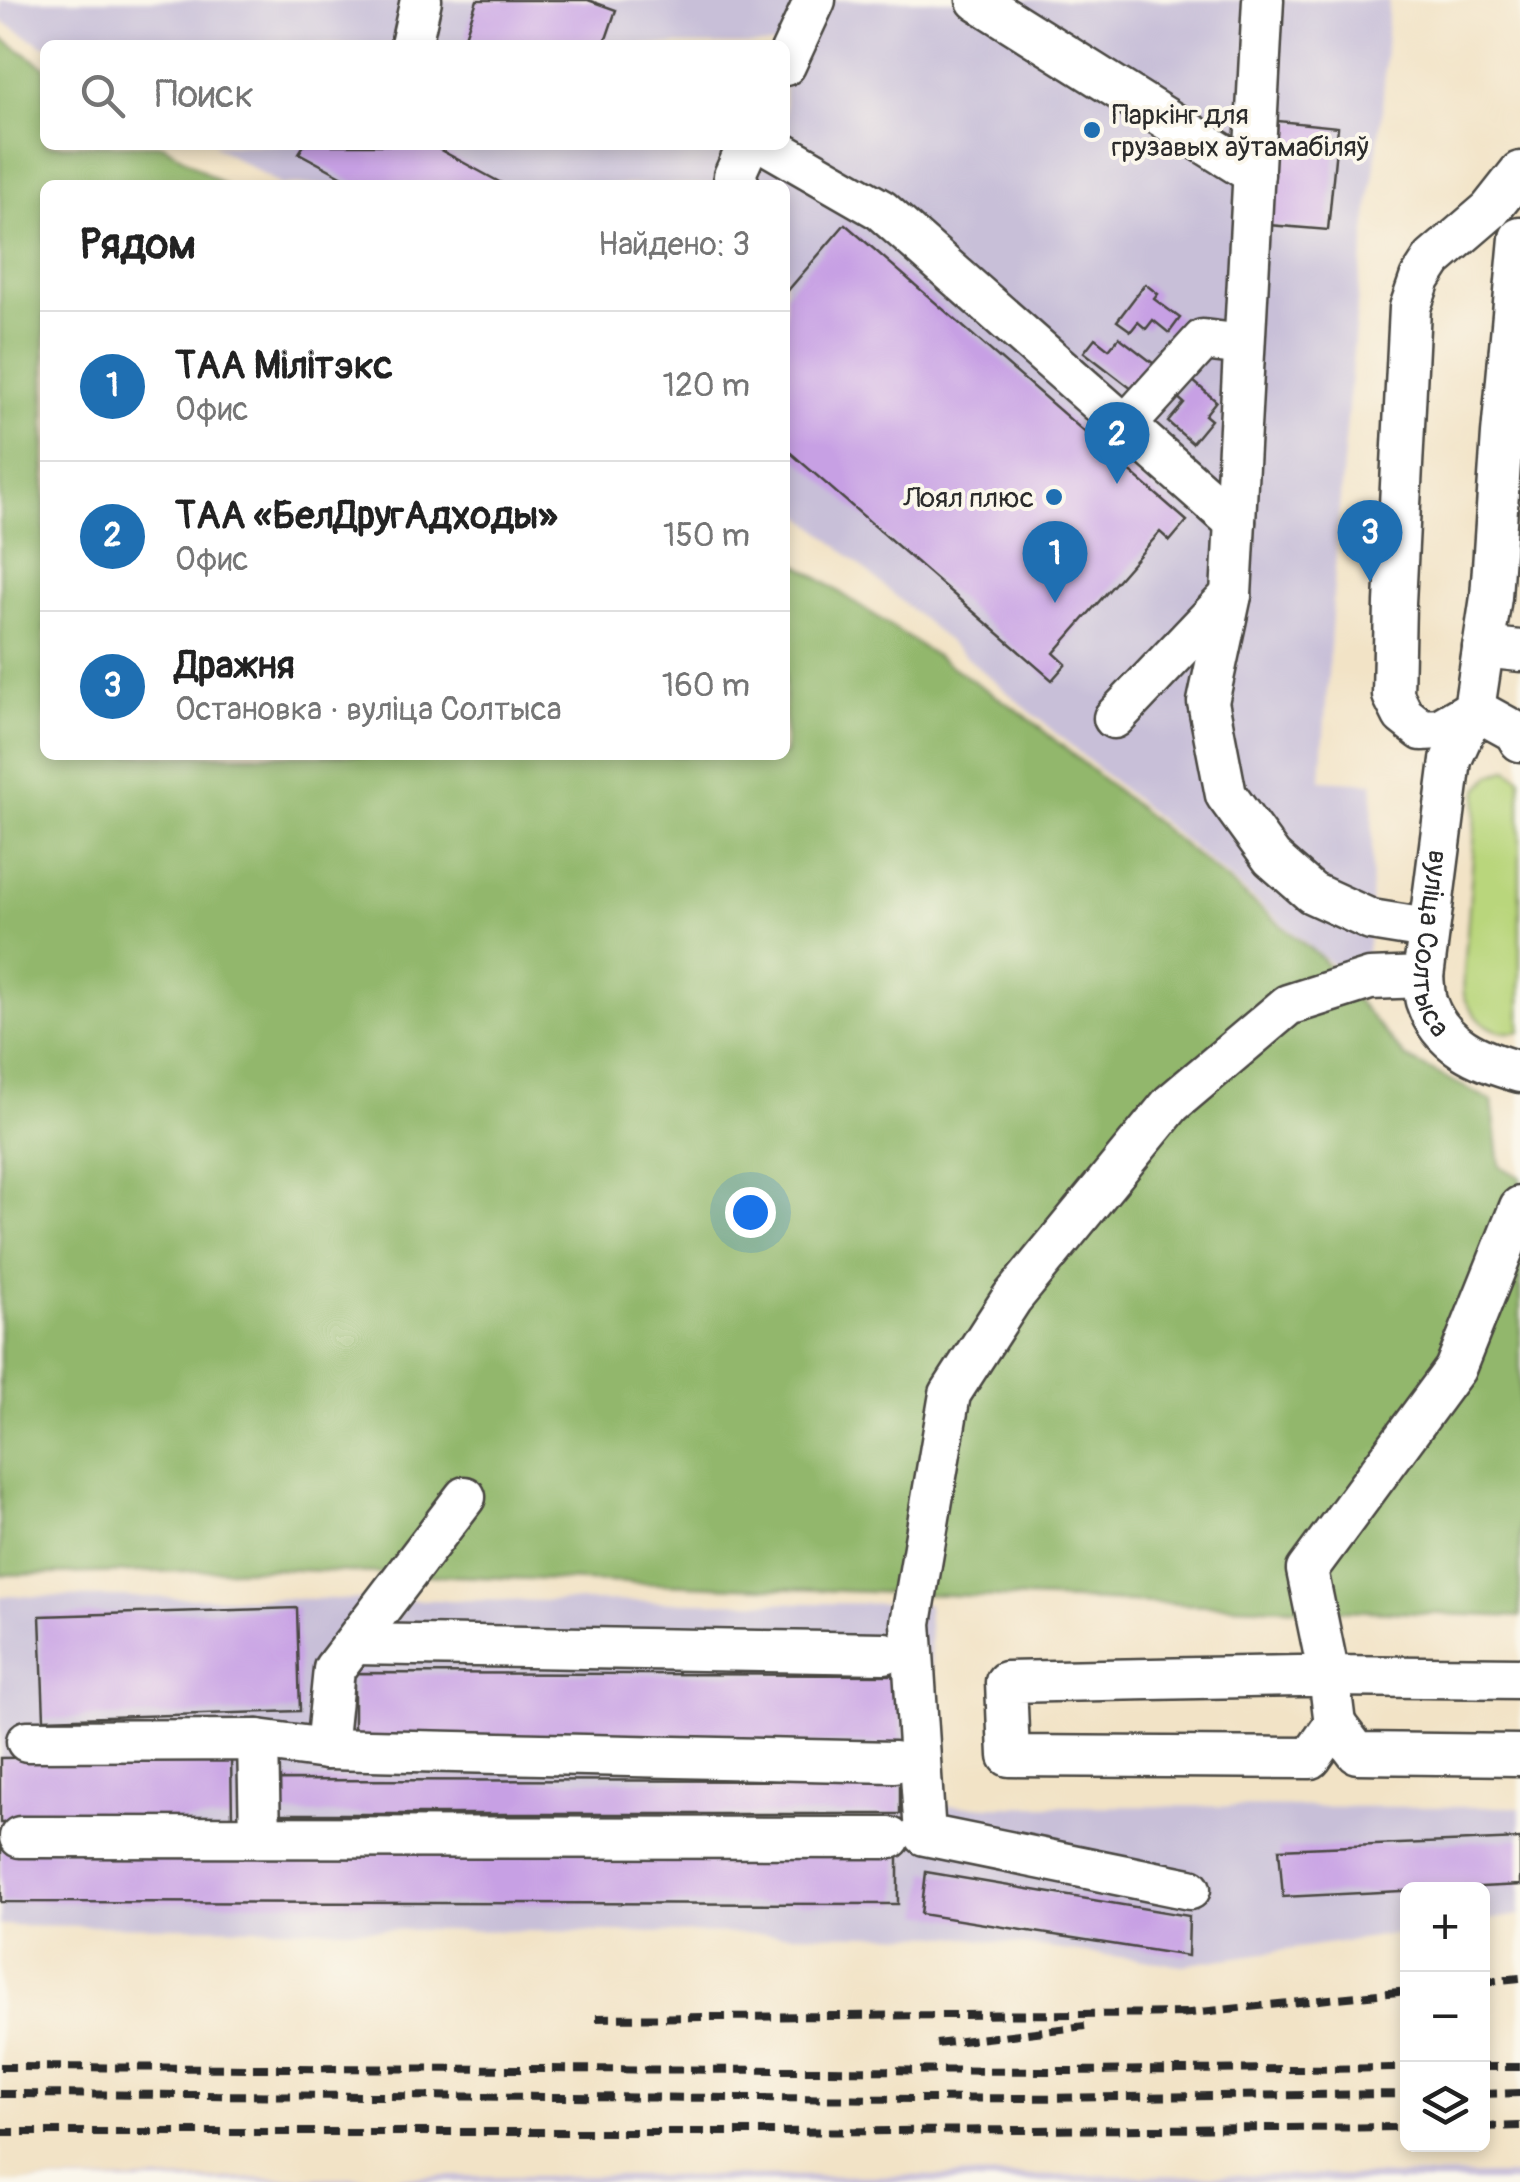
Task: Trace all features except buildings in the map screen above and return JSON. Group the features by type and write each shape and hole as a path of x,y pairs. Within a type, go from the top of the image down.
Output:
{"street":[{"path":"412,40 421,0"},
{"path":"790,55 815,0"},
{"path":"976,0 1254,174"},
{"path":"1263,0 1231,594 1208,702 1226,796 1272,858 1312,893 1370,920 1427,929"},
{"path":"736,180 734,176 746,150"},
{"path":"777,150 881,210 1235,522"},
{"path":"1520,172 1490,210 1433,259 1420,279 1410,308 1393,695 1403,716 1422,730 1440,729 1474,709 1514,731 1520,742"},
{"name":"вуліца Солтыса","path":"1520,238 1491,597 1502,649 1451,760 1423,977 1426,1001 1446,1037 1479,1059 1520,1073"},
{"path":"1126,425 1203,340 1244,345"},
{"path":"1114,718 1231,594"},
{"path":"1190,1889 925,1834 911,1623 950,1394 1012,1298 1171,1104 1288,1004 1370,979 1423,977"},
{"path":"1520,1207 1456,1369 1307,1570 1336,1724 1356,1753 1520,1755"},
{"path":"326,1748 334,1669 465,1497"},
{"path":"354,1644 886,1654"},
{"path":"1336,1724 1311,1758 1009,1756 1006,1682 1329,1676 1520,1678"},
{"path":"258,1740 260,1837"},
{"path":"28,1741 258,1740 326,1748 894,1762"},
{"path":"20,1837 890,1838"}],"shaded area":[{"path":"0,0 1389,0 1382,112 1359,284 1339,510 1321,780 1373,783 1371,920 1366,958 1335,967 790,505 790,180 272,180 222,150 790,150 790,40 40,40 40,44 0,20"},
{"path":"0,1596 928,1604 939,1806 1520,1807 1520,1915 1490,1920 1490,1882 1400,1882 1400,1933 1183,1965 952,1936 0,1925"},
{"path":"1520,2175 1520,2182 0,2182 455,2176"}],"green space":[{"path":"0,37 40,64 40,150 171,150 216,180 40,180 40,760 790,760 790,559 1023,714 1320,957 1405,1057 1492,1101 1500,1166 1520,1177 1520,1617 274,1569 0,1575"},
{"path":"1508,769 1520,778 1520,1031 1503,1032 1480,1020 1463,989 1478,790 1491,775"}],"railway":[{"path":"1490,1981 1520,1978"},
{"path":"1180,2014 1400,1992"},
{"path":"596,2018 1193,2013"},
{"path":"936,2044 1085,2026"},
{"path":"0,2067 1066,2071 1400,2068"},
{"path":"1490,2067 1520,2067"},
{"path":"1490,2094 1520,2093"},
{"path":"0,2094 926,2099 1400,2094"},
{"path":"1490,2127 1520,2126"},
{"path":"0,2132 1400,2127"}],"place":[{"name":"Паркінг для грузавых аўтамабіляў","path":"1092,130"},
{"name":"ТАА «БелДругАдходы»","path":"1117,484"},
{"name":"Лоял плюс","path":"1054,497"},
{"name":"Дражня","path":"1370,582"},
{"name":"ТАА Мілітэкс","path":"1055,603"}]}
